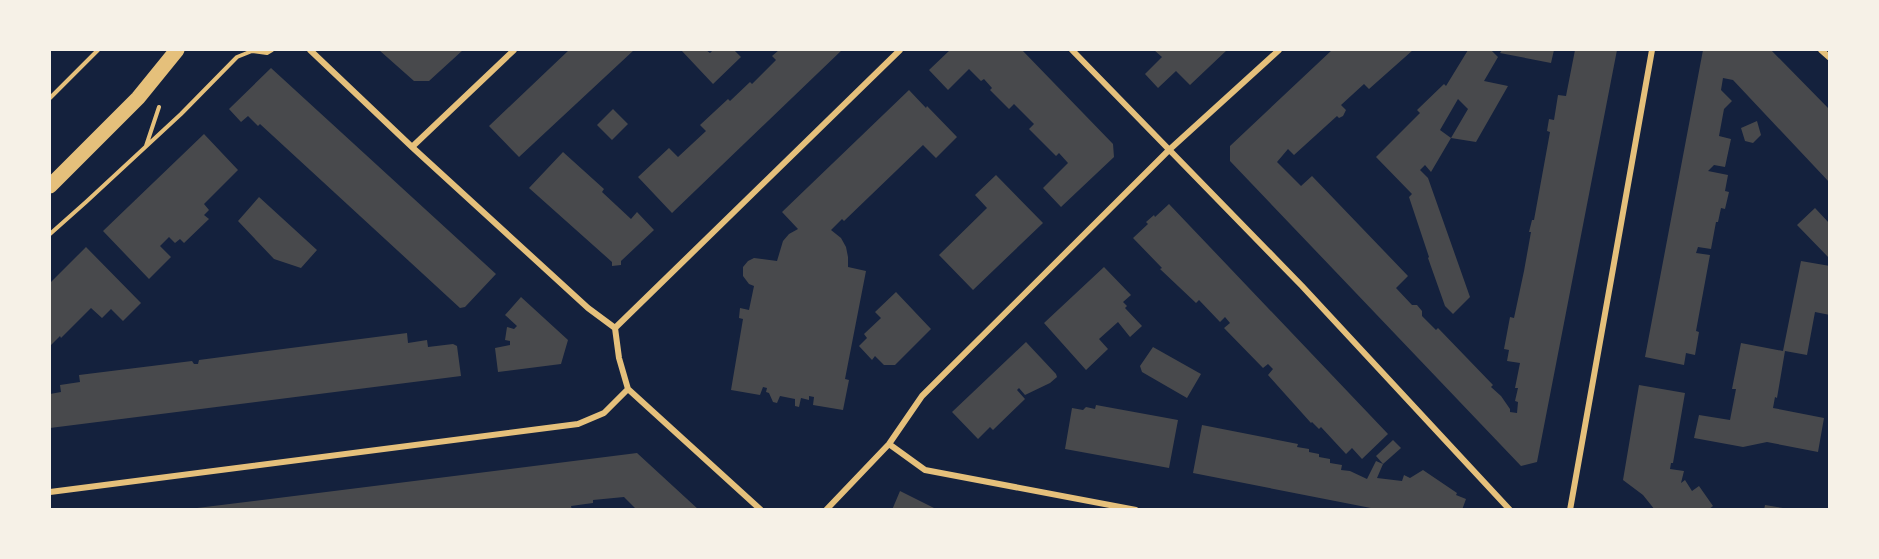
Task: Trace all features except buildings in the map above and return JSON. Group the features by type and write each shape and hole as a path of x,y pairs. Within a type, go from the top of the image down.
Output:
{"main road":[{"path":"50,186 138,98 178,51"}],"street":[{"path":"310,50 588,308 615,328 619,358 628,389 761,510"},
{"path":"412,147 514,50"},
{"path":"615,328 900,50"},
{"path":"1072,50 1302,286 1510,510"},
{"path":"826,510 889,444 922,396 1169,150 1279,50"},
{"path":"1570,510 1652,50"},
{"path":"1821,50 1830,58"},
{"path":"50,492 578,424 604,413 628,389"},
{"path":"889,444 925,470 1136,510"}],"path":[{"path":"50,98 98,50"},
{"path":"50,234 146,147 237,57 252,51 267,53 272,50"}]}
